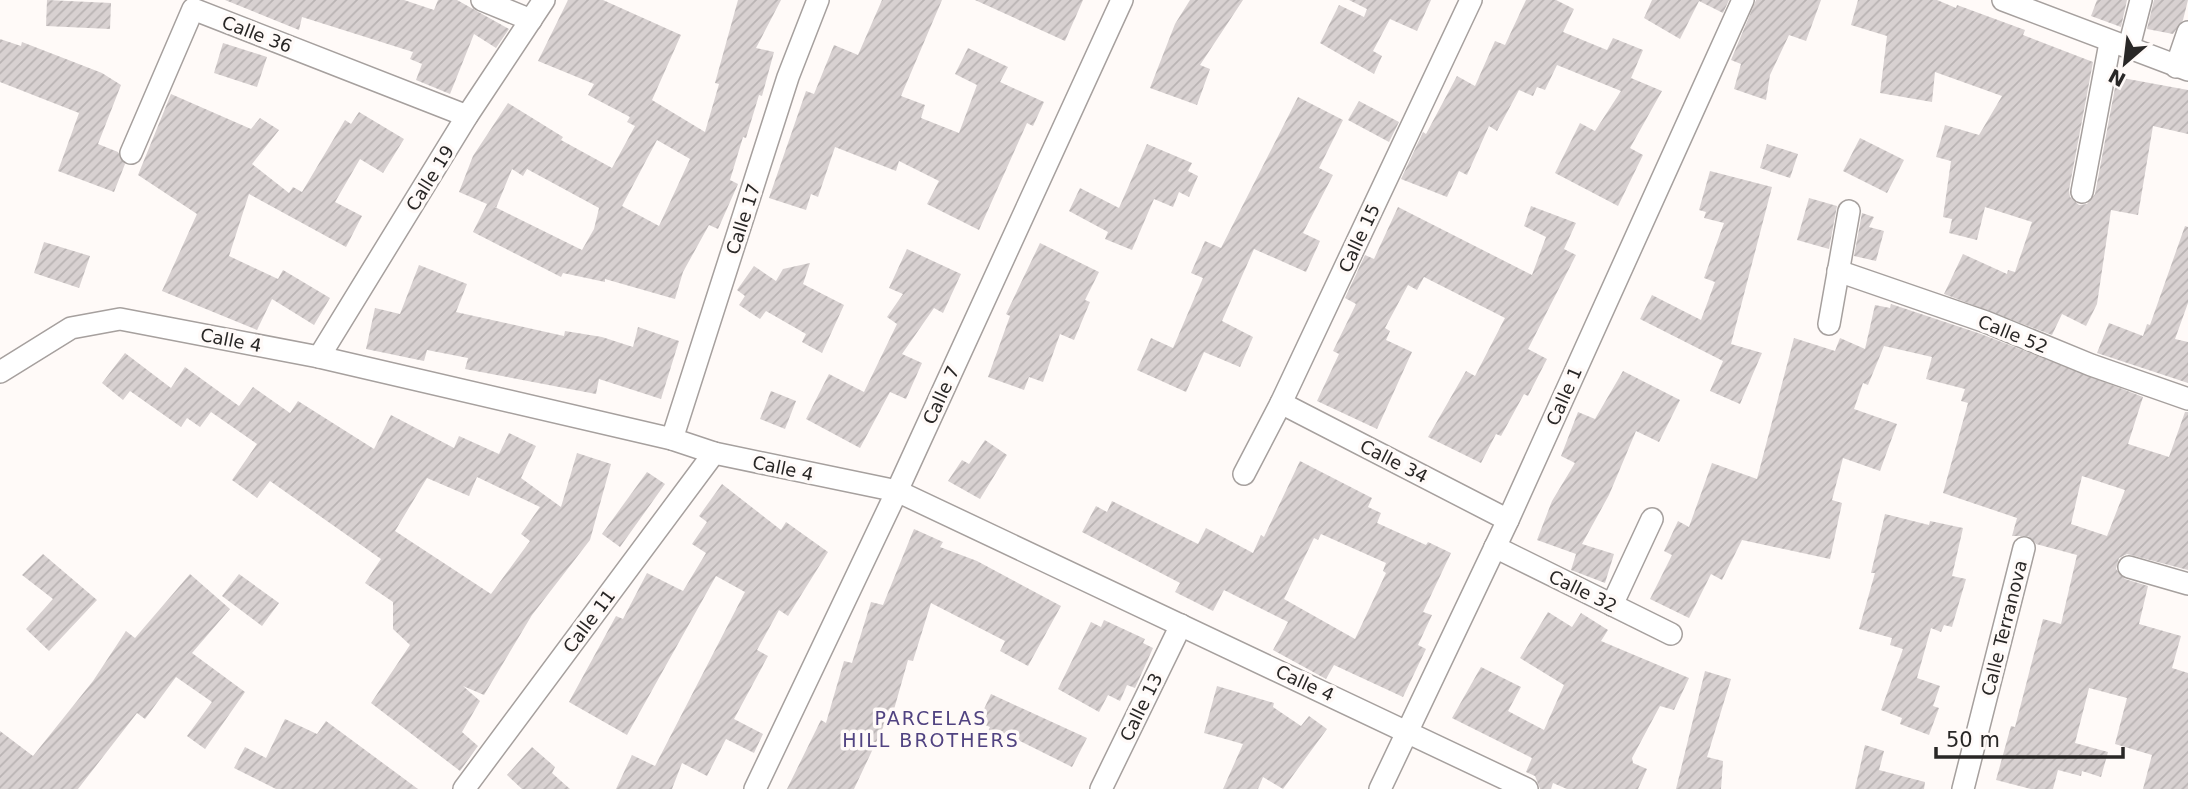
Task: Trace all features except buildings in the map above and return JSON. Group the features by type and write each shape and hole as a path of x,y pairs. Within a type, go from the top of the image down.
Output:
{"street":[{"path":"482,0 531,20"},
{"name":"Calle 19","path":"318,357 467,116 544,0"},
{"name":"Calle 17","path":"672,439 788,77 818,0"},
{"name":"Calle 7","path":"755,789 897,491 1122,0"},
{"name":"Calle 15","path":"1244,474 1281,403 1471,0"},
{"name":"Calle 1","path":"1380,789 1508,520 1743,0"},
{"path":"2003,0 2051,9 2120,45 2182,68 2188,32"},
{"path":"2082,192 2120,45 2141,0"},
{"name":"Calle 36","path":"131,153 193,9 467,116"},
{"path":"1829,324 1849,211"},
{"name":"Calle 52","path":"1838,271 1986,322 2091,365 2188,399"},
{"name":"Calle 4","path":"0,372 71,328 120,319 318,357 672,439 714,453 897,491 1408,730 1527,789"},
{"name":"Calle 34","path":"1281,403 1508,520"},
{"name":"Calle 11","path":"464,789 714,453"},
{"path":"1612,605 1652,519"},
{"name":"Calle 32","path":"1495,547 1671,634"},
{"name":"Calle Terranova","path":"1963,789 2024,548"},
{"path":"2129,567 2188,584"},
{"name":"Calle 13","path":"1101,789 1181,625"}],"district":[{"name":"PARCELAS HILL BROTHERS","path":"931,729"}]}
